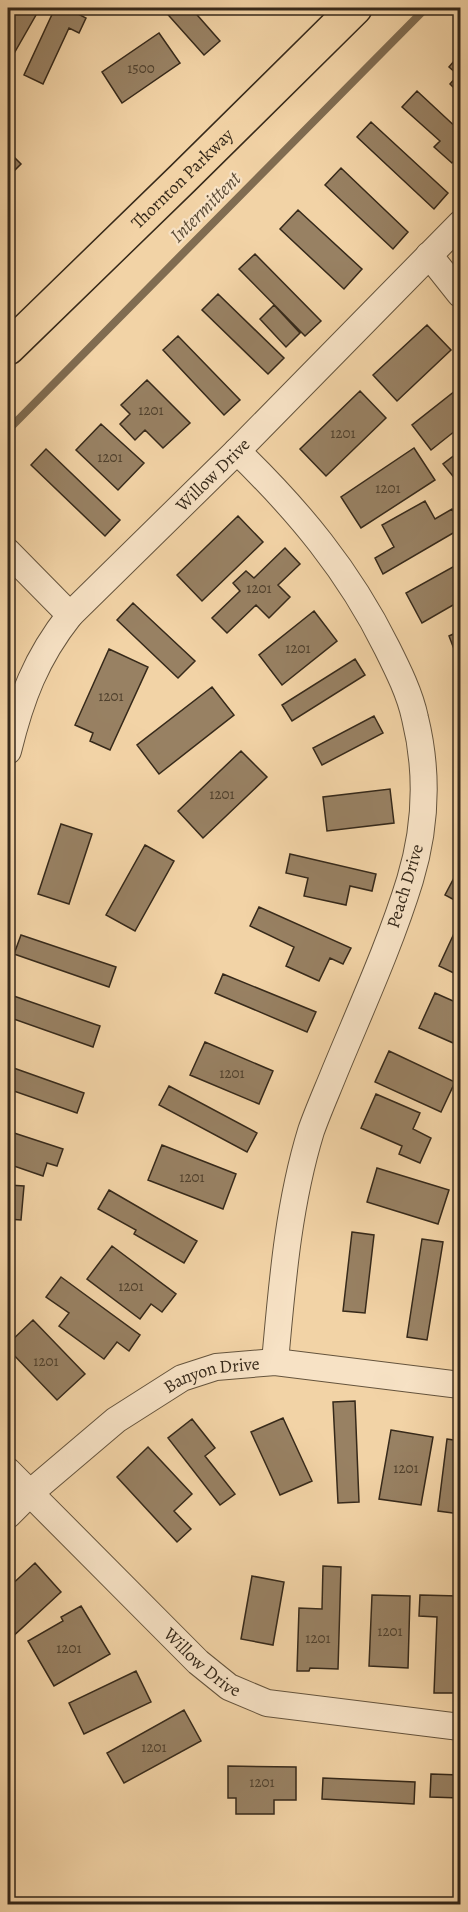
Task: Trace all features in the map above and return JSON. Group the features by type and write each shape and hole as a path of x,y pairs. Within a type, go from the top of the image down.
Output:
{"main road":[{"name":"Thornton Parkway","path":"8,348 355,8"}],"street":[{"name":"Willow Drive","path":"8,751 18,711 30,679 54,635 70,615 237,451 460,224"},
{"path":"429,255 460,294"},
{"name":"Peach Drive","path":"237,451 275,487 306,522 362,602 399,672 415,716 422,756 424,809 419,846 410,880 311,1130 296,1190 285,1256 275,1362"},
{"path":"8,552 70,615"},
{"name":"Banyon Drive","path":"8,1515 30,1493 116,1420 182,1378 216,1367 275,1362 460,1385"},
{"name":"Willow Drive","path":"8,1472 198,1662 229,1687 267,1703 460,1726"}],"building":[{"path":"8,8 40,8 8,64"},
{"path":"55,8 78,8 76,13 86,18 79,33 69,28 43,84 24,75"},
{"path":"162,8 191,8 220,41 204,55"},
{"path":"159,33 180,63 122,103 102,72"},
{"path":"460,54 460,94 450,84 458,75 449,67"},
{"path":"417,91 460,131 460,154 452,163 434,147 440,141 402,107"},
{"path":"371,122 448,193 434,209 357,137"},
{"path":"8,151 21,164 9,176 14,181 8,187"},
{"path":"341,168 408,232 393,249 325,185"},
{"path":"298,210 362,269 344,289 280,229"},
{"path":"255,254 321,321 305,336 239,269"},
{"path":"218,294 284,358 268,374 202,310"},
{"path":"274,305 300,333 286,347 260,319"},
{"path":"427,325 451,350 397,401 373,375"},
{"path":"178,336 240,400 224,415 163,350"},
{"path":"147,380 190,423 163,448 145,430 135,440 120,424 130,414 121,405"},
{"path":"460,387 460,427 431,450 412,425"},
{"path":"360,391 386,418 326,476 300,449"},
{"path":"101,424 144,463 118,490 76,450"},
{"path":"414,448 435,480 361,528 341,497"},
{"path":"46,449 120,520 105,536 31,465"},
{"path":"460,451 460,485 443,464"},
{"path":"425,501 435,519 452,509 460,524 460,529 383,574 375,558 394,547 382,525"},
{"path":"238,516 263,542 202,601 177,575"},
{"path":"285,548 300,564 278,585 290,597 269,618 256,605 227,633 212,618 240,591 233,583 246,571 254,578"},
{"path":"460,563 460,601 422,623 406,593"},
{"path":"133,603 195,661 178,678 117,620"},
{"path":"314,611 337,641 282,685 259,655"},
{"path":"460,631 460,665 449,636"},
{"path":"109,649 148,667 110,750 90,741 93,733 75,725"},
{"path":"355,659 365,675 292,721 282,705"},
{"path":"212,687 234,715 159,774 137,745"},
{"path":"374,716 383,733 322,765 313,748"},
{"path":"241,751 267,777 203,838 178,811"},
{"path":"390,789 394,823 327,831 323,797"},
{"path":"61,824 92,834 69,904 38,894"},
{"path":"145,845 174,861 135,931 106,915"},
{"path":"290,854 376,874 372,891 350,886 346,905 304,896 308,878 286,873"},
{"path":"455,876 460,878 460,903 445,895"},
{"path":"259,907 351,948 343,964 330,958 319,981 286,966 294,947 250,926"},
{"path":"457,927 460,929 460,976 439,966"},
{"path":"21,935 116,967 109,987 14,954"},
{"path":"223,974 316,1012 307,1032 215,993"},
{"path":"435,993 460,1004 460,1046 419,1028"},
{"path":"8,994 100,1026 93,1047 8,1017"},
{"path":"205,1042 273,1071 259,1104 190,1075"},
{"path":"389,1051 455,1082 441,1112 375,1082"},
{"path":"8,1066 84,1093 77,1113 8,1089"},
{"path":"169,1086 257,1133 247,1152 159,1105"},
{"path":"376,1094 420,1113 413,1129 431,1138 420,1163 399,1154 402,1146 361,1128"},
{"path":"8,1131 63,1149 57,1166 47,1163 43,1176 8,1164"},
{"path":"162,1145 236,1174 223,1209 148,1180"},
{"path":"377,1168 449,1190 438,1224 367,1202"},
{"path":"8,1185 24,1186 21,1220 8,1219"},
{"path":"109,1190 197,1241 184,1263 134,1234 136,1230 98,1209"},
{"path":"352,1232 374,1235 365,1313 343,1311"},
{"path":"422,1239 443,1242 427,1340 407,1337"},
{"path":"112,1246 176,1294 162,1312 151,1304 140,1319 87,1279"},
{"path":"61,1277 140,1335 129,1351 117,1342 104,1359 59,1326 69,1313 46,1297"},
{"path":"33,1320 85,1374 57,1400 8,1349 8,1344"},
{"path":"355,1401 359,1502 338,1503 333,1402"},
{"path":"283,1418 312,1481 280,1495 251,1432"},
{"path":"192,1419 215,1448 205,1456 235,1494 220,1505 168,1438"},
{"path":"391,1430 433,1437 421,1505 379,1499"},
{"path":"447,1439 460,1441 460,1514 438,1511"},
{"path":"148,1447 192,1494 174,1511 191,1529 177,1542 117,1477"},
{"path":"35,1563 61,1592 10,1639 8,1636 8,1588"},
{"path":"323,1566 341,1567 338,1669 310,1668 309,1671 297,1671 299,1608 322,1609"},
{"path":"252,1576 284,1582 273,1645 241,1639"},
{"path":"372,1595 410,1596 408,1668 369,1666"},
{"path":"420,1595 458,1596 454,1693 434,1693 437,1617 419,1616"},
{"path":"81,1606 110,1654 54,1686 28,1641 63,1621 61,1617"},
{"path":"136,1671 151,1702 84,1734 69,1703"},
{"path":"184,1710 201,1741 124,1783 107,1753"},
{"path":"228,1766 296,1767 296,1800 274,1800 274,1814 236,1814 236,1798 228,1798"},
{"path":"431,1774 460,1775 460,1798 430,1797"},
{"path":"323,1778 415,1782 414,1804 322,1799"}],"waterway":[{"name":"Intermittent","path":"8,430 426,8"},
{"path":"356,1904 369,1901 381,1904"}]}
